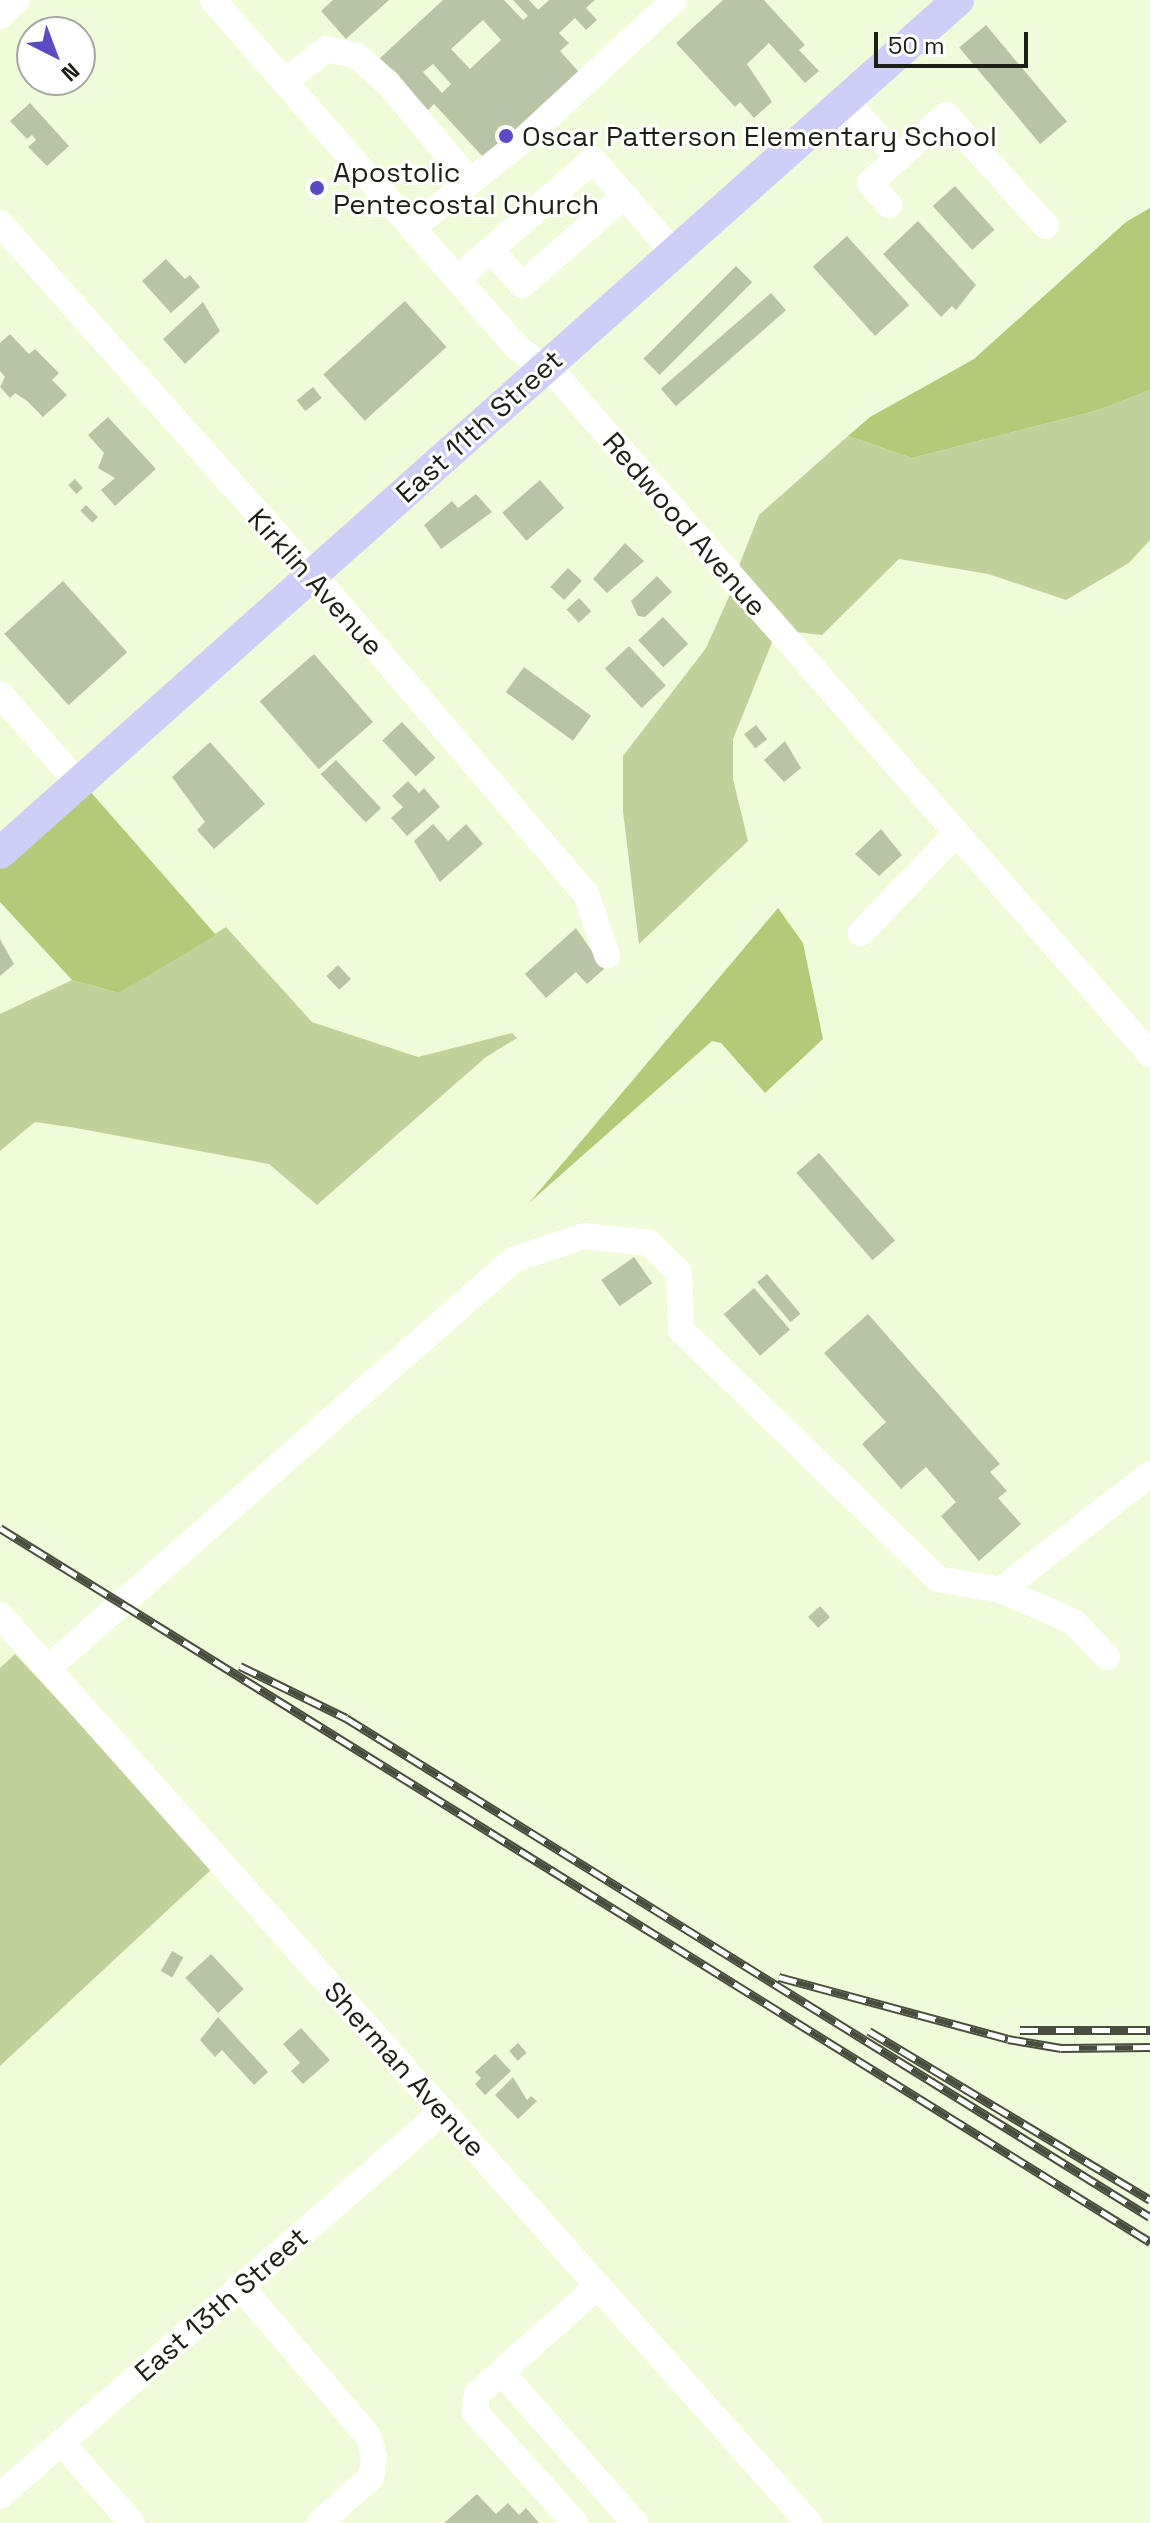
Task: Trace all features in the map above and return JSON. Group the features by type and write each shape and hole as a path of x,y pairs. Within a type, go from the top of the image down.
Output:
{"main road":[{"name":"East 11th Street","path":"0,853 958,0"}],"street":[{"path":"0,16 17,0"},
{"name":"Redwood Avenue","path":"213,0 518,348 559,379 1150,1054"},
{"path":"413,227 523,140 674,0"},
{"path":"285,81 327,49 357,56 388,83 469,180"},
{"path":"845,100 898,158"},
{"path":"889,205 870,183 946,115 1046,226"},
{"path":"458,278 593,160 673,252"},
{"path":"491,250 522,285 624,196"},
{"name":"Kirklin Avenue","path":"0,223 586,894 607,955"},
{"path":"0,694 78,783"},
{"path":"861,933 956,834"},
{"path":"48,1668 513,1260 584,1236 649,1243 679,1272 681,1330 938,1579 1001,1590 1074,1622 1107,1657"},
{"path":"1001,1590 1150,1474"},
{"name":"Sherman Avenue","path":"0,1615 809,2523"},
{"name":"East 13th Street","path":"0,2496 443,2111"},
{"path":"240,2286 368,2436 374,2456 371,2477 320,2523"},
{"path":"575,2523 475,2412 477,2394 598,2286"},
{"path":"501,2372 635,2523"},
{"path":"61,2442 132,2523"}],"green space":[{"path":"1150,208 1150,390 1099,410 912,458 848,436 870,417 974,359 1126,222"},
{"path":"1150,390 1150,540 1129,563 1066,600 988,574 899,559 822,635 794,632 738,568 759,515 848,436 912,458 1099,410"},
{"path":"731,592 773,640 733,739 733,779 748,841 639,944 623,811 623,756 706,648"},
{"path":"89,790 216,935 119,993 72,980 0,902 0,869"},
{"path":"778,908 803,943 823,1039 765,1093 721,1043 712,1041 529,1203"},
{"path":"226,927 312,1022 418,1057 512,1033 517,1038 486,1057 317,1205 269,1164 76,1128 35,1122 0,1151 0,1014 72,980 119,993"},
{"path":"15,1654 214,1867 0,2066 0,1668"}],"building":[{"path":"333,0 389,0 346,39 321,11"},
{"path":"443,0 504,0 523,20 528,16 513,0 529,0 538,10 549,0 595,0 586,8 597,20 586,30 575,18 559,33 569,43 560,51 579,72 485,159 434,104 428,110 380,58","holes":["483,20 501,40 470,69 451,49","433,64 451,84 442,93 423,72"]},
{"path":"723,0 764,0 805,45 799,50 819,71 805,83 769,43 747,64 772,102 754,118 740,102 735,107 676,43"},
{"path":"986,25 1067,122 1040,144 959,47"},
{"path":"30,103 69,146 47,166 28,147 36,140 32,135 27,139 10,121"},
{"path":"955,186 994,230 972,250 933,206"},
{"path":"918,221 976,285 956,310 952,306 941,317 883,254"},
{"path":"847,236 909,305 875,336 813,267"},
{"path":"166,259 185,279 190,275 200,287 171,313 142,281"},
{"path":"736,266 752,282 660,375 643,359"},
{"path":"771,293 786,310 676,406 661,389"},
{"path":"405,301 446,347 365,421 323,375"},
{"path":"203,302 220,331 185,364 163,339"},
{"path":"10,334 29,354 35,349 59,373 52,380 67,395 43,417 27,401 15,393 10,398 0,387 5,377 0,371 0,343"},
{"path":"313,387 322,398 305,411 297,400"},
{"path":"108,417 156,469 115,506 101,490 115,478 98,468 104,453 88,435"},
{"path":"75,479 83,488 76,494 68,485"},
{"path":"540,480 564,508 527,541 502,513"},
{"path":"476,494 492,512 441,549 424,525 452,501 458,508"},
{"path":"86,505 98,517 92,523 80,511"},
{"path":"625,543 644,561 607,593 593,579"},
{"path":"568,568 582,581 564,600 550,587"},
{"path":"657,576 672,592 645,617 638,616 631,601"},
{"path":"63,581 127,652 69,705 4,634"},
{"path":"579,598 591,611 579,623 567,610"},
{"path":"663,617 688,644 663,667 638,640"},
{"path":"629,646 666,685 642,708 605,669"},
{"path":"314,654 373,722 319,769 260,701"},
{"path":"524,667 591,716 573,741 506,692"},
{"path":"402,722 435,758 416,776 382,740"},
{"path":"756,725 767,739 755,748 744,734"},
{"path":"785,741 801,768 784,782 764,760"},
{"path":"210,742 265,804 214,849 197,830 205,822 172,777"},
{"path":"336,760 381,808 366,823 321,774"},
{"path":"408,781 419,793 424,788 440,807 407,836 391,818 403,807 392,796"},
{"path":"433,824 448,841 466,824 483,844 440,882 414,841"},
{"path":"881,829 902,855 879,876 855,854"},
{"path":"576,928 604,969 587,984 576,972 546,998 525,974"},
{"path":"0,939 14,964 0,976"},
{"path":"338,965 351,979 339,990 326,976"},
{"path":"819,1153 895,1241 872,1260 796,1173"},
{"path":"634,1257 652,1283 620,1306 601,1280"},
{"path":"767,1274 800,1314 790,1322 757,1282"},
{"path":"754,1288 790,1330 760,1356 724,1314"},
{"path":"868,1314 1000,1464 990,1472 1007,1491 998,1498 1021,1524 979,1561 941,1516 956,1502 926,1467 901,1489 862,1444 886,1422 824,1353"},
{"path":"820,1606 830,1617 818,1628 808,1617"},
{"path":"172,1951 183,1957 172,1977 161,1971"},
{"path":"211,1954 244,1989 218,2013 185,1978"},
{"path":"218,2017 268,2072 254,2085 222,2050 215,2057 200,2040"},
{"path":"301,2028 330,2060 303,2084 291,2071 300,2063 283,2044"},
{"path":"518,2043 527,2053 518,2061 509,2051"},
{"path":"495,2054 511,2071 485,2095 475,2084 481,2078 475,2072"},
{"path":"513,2077 527,2100 531,2096 537,2101 518,2119 495,2095"},
{"path":"477,2494 496,2514 508,2503 519,2515 526,2508 539,2523 444,2523"}],"railway":[{"path":"0,1528 1150,2242"},
{"path":"240,1666 346,1718 1150,2217"},
{"path":"779,1977 1008,2039 1061,2048 1150,2047"},
{"path":"1020,2030 1150,2030"},
{"path":"869,2031 1150,2200"}],"place":[{"name":"Oscar Patterson Elementary School","path":"506,136"},
{"name":"Apostolic Pentecostal Church","path":"317,188"}]}
